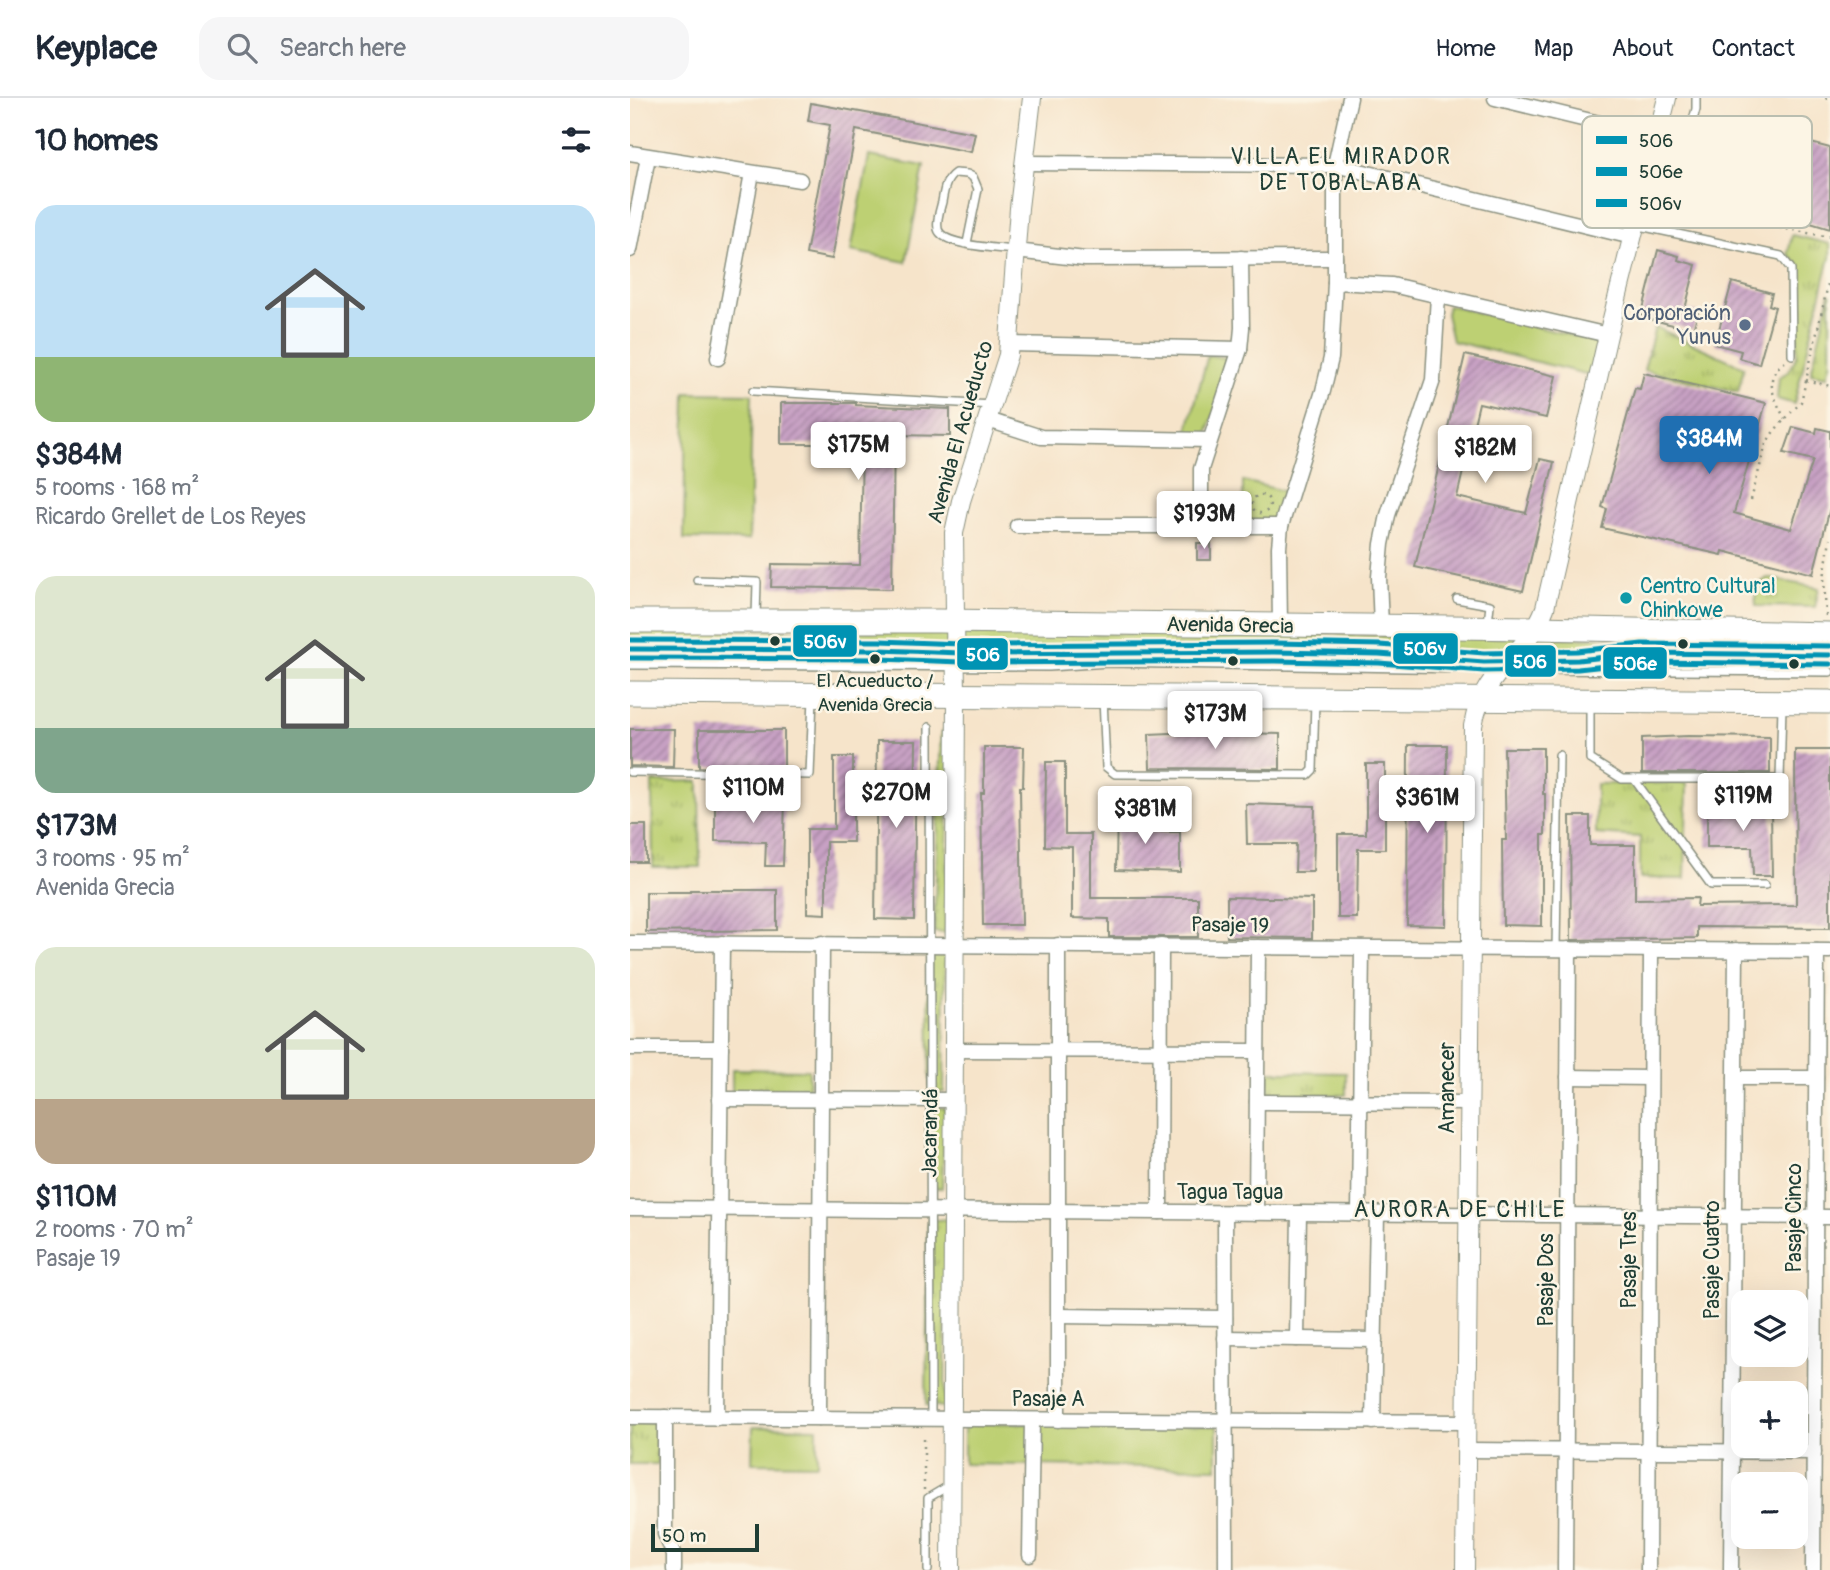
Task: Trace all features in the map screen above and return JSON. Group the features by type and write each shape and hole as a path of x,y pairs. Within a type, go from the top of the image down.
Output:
{"main road":[{"name":"Avenida Grecia","path":"630,621 955,621 1536,628 1829,641"},
{"path":"630,694 1830,702"}],"street":[{"name":"Avenida El Acueducto","path":"956,696 953,551 956,524 1010,344 1016,251 1032,98"},
{"path":"1280,626 1281,526 1328,375 1333,346 1335,165 1350,98"},
{"path":"1495,98 1582,119"},
{"path":"1662,116 1667,98"},
{"path":"630,153 800,180"},
{"path":"630,250 648,157"},
{"path":"1024,163 1335,165 1582,220"},
{"path":"718,358 751,173"},
{"path":"1619,228 1633,231"},
{"path":"1536,628 1551,587 1634,228"},
{"path":"1016,251 1085,258 1335,258"},
{"path":"1201,526 1201,468 1240,349 1241,258"},
{"path":"1335,282 1392,285 1608,335"},
{"path":"1381,627 1382,544 1388,515 1433,380 1438,296"},
{"path":"1010,344 1240,349"},
{"path":"990,413 1041,437 1210,440"},
{"path":"1017,526 1281,526"},
{"name":"Amanecer","path":"1465,1570 1473,726 1479,701 1503,665 1536,628"},
{"name":"Jacarandá","path":"951,1570 956,696"},
{"name":"Pasaje 19","path":"630,943 1823,951"},
{"path":"717,1418 722,943"},
{"path":"819,1418 822,943"},
{"path":"1058,945 1058,1420"},
{"path":"1160,1212 1161,946"},
{"path":"1256,1213 1258,947"},
{"path":"1359,1214 1362,948"},
{"name":"Pasaje Dos","path":"1563,949 1568,1077 1565,1570"},
{"name":"Pasaje Tres","path":"1648,1570 1651,950"},
{"name":"Pasaje Cuatro","path":"1733,1381 1736,950"},
{"name":"Pasaje Cinco","path":"1813,1570 1814,1380 1823,1217 1816,1078 1823,951"},
{"path":"630,1048 721,1048"},
{"path":"953,1050 1257,1051"},
{"path":"1568,1077 1649,1078"},
{"path":"1735,1077 1816,1078"},
{"path":"720,1099 953,1100"},
{"path":"1257,1102 1469,1102"},
{"name":"Tagua Tagua","path":"630,1208 1823,1217"},
{"path":"1224,1213 1226,1570"},
{"path":"1297,1339 1299,1213"},
{"path":"1373,1422 1377,1214"},
{"path":"1058,1316 1225,1318"},
{"path":"1225,1338 1375,1340"},
{"path":"1814,1380 1830,1380"},
{"name":"Pasaje A","path":"630,1417 1466,1422"},
{"path":"665,1417 665,1534 674,1555 674,1570"},
{"path":"1030,1556 1032,1420"},
{"path":"1466,1450 1731,1451"},
{"path":"1808,1452 1814,1452"},
{"name":"Pasaje Cuatro","path":"1731,1570 1732,1458"}],"lane":[{"path":"1694,116 1696,98"},
{"path":"967,243 978,189 973,177 954,173 945,185 938,229 943,237 949,240 967,243 1016,251"},
{"path":"1633,231 1780,256 1791,269 1792,355"},
{"path":"752,391 990,413"},
{"path":"697,580 757,582 756,621"},
{"path":"1457,599 1490,605 1488,628"},
{"path":"630,665 1301,652 1379,654 1503,665 1829,641"},
{"path":"630,649 956,659 1049,667 1108,663 1503,665 1830,672"},
{"path":"630,772 810,775 813,695"},
{"path":"1103,697 1106,767 1115,775 1311,774 1315,699"},
{"path":"1590,701 1590,759 1622,779 1780,779 1782,702"},
{"path":"929,727 931,1419"},
{"path":"1559,755 1563,949"},
{"path":"1634,779 1711,885 1765,885"},
{"path":"928,1570 928,1498 953,1483"}],"path":[{"path":"1780,228 1830,237"},
{"path":"1751,499 1766,444 1801,402 1830,278"},
{"path":"1785,419 1770,382 1777,367 1792,355"},
{"path":"1806,380 1830,386"},
{"path":"1259,495 1267,497 1270,503 1267,511 1258,513 1253,510 1251,503 1254,498 1259,495"},
{"path":"1829,641 1824,578 1830,540"}],"green space":[{"path":"869,156 924,166 906,262 851,251"},
{"path":"1792,235 1830,244 1830,257 1794,404 1777,399 1779,377 1788,372 1797,356 1799,274 1797,263 1788,254"},
{"path":"1830,293 1830,363 1827,376 1811,373"},
{"path":"1448,305 1598,342 1590,375 1452,341 1446,314"},
{"path":"1655,327 1744,367 1738,392 1644,370"},
{"path":"1208,355 1232,359 1207,435 1187,433"},
{"path":"686,393 752,394 749,540 684,539"},
{"path":"1243,481 1284,491 1278,524 1243,523"},
{"path":"1767,578 1819,588 1815,607 1756,606 1755,587"},
{"path":"630,629 1830,640 1830,650 1630,647 1577,654 1481,658 1371,650 1209,647 966,650 899,645 630,645"},
{"path":"941,732 950,732 945,933 934,932"},
{"path":"699,781 700,867 653,867 652,782"},
{"path":"1687,783 1685,879 1640,878 1640,837 1596,834 1596,784"},
{"path":"929,950 945,951 944,1092 930,1092"},
{"path":"732,1069 809,1070 809,1092 732,1091"},
{"path":"1269,1072 1346,1073 1346,1095 1269,1094"},
{"path":"930,1107 945,1108 942,1188 931,1188"},
{"path":"946,1219 945,1407 926,1405 928,1221"},
{"path":"630,1422 658,1422 657,1464 630,1464"},
{"path":"964,1423 1217,1426 1217,1468 964,1464"},
{"path":"753,1427 817,1428 817,1464 752,1463"}],"building":[{"path":"811,103 975,133 971,152 856,130 832,259 806,254 830,125 808,121"},
{"path":"1812,143 1830,148 1830,229 1812,224"},
{"path":"1658,250 1679,256 1678,260 1696,265 1685,309 1698,312 1693,330 1641,317"},
{"name":"Corporación Yunus","path":"1732,282 1772,293 1769,305 1775,307 1759,364 1739,358 1741,351 1715,344"},
{"path":"1465,355 1556,376 1546,418 1479,403 1457,497 1526,513 1540,459 1554,462 1523,591 1415,567"},
{"path":"1644,373 1766,403 1734,513 1791,529 1813,460 1784,453 1793,427 1816,433 1817,428 1830,431 1830,508 1813,574 1723,551 1722,555 1602,528 1607,509 1602,507 1635,388 1640,389"},
{"path":"781,403 856,403 950,409 950,436 894,435 892,589 771,587 772,564 860,565 862,444 781,444"},
{"path":"1197,543 1211,543 1211,560 1197,560"},
{"path":"630,729 674,729 673,767 630,766"},
{"path":"699,730 784,730 784,768 699,767"},
{"path":"1149,734 1280,734 1280,769 1150,768"},
{"path":"1770,737 1770,773 1642,773 1642,738"},
{"path":"877,741 916,741 914,920 875,919"},
{"path":"1408,745 1447,745 1446,926 1407,925"},
{"path":"984,747 1024,747 1023,787 1020,787 1022,925 983,925 981,793 984,793"},
{"path":"1504,748 1543,748 1545,835 1542,835 1542,926 1503,925 1502,840 1506,840"},
{"path":"1795,750 1830,750 1830,928 1697,927 1697,938 1571,940 1570,816 1590,816 1590,845 1635,845 1635,899 1698,898 1697,906 1796,905"},
{"path":"834,757 853,757 853,842 826,842 826,914 807,913 807,829 834,829"},
{"path":"1046,762 1065,762 1065,834 1091,834 1091,898 1198,898 1198,937 1109,937 1109,919 1072,918 1072,847 1045,846"},
{"path":"1366,764 1385,764 1385,849 1358,849 1357,918 1338,918 1338,834 1366,834"},
{"path":"785,800 783,866 765,866 766,842 715,841 715,801"},
{"path":"1117,804 1135,805 1135,832 1180,832 1180,872 1116,870"},
{"path":"1246,804 1315,806 1313,872 1295,872 1296,844 1247,844"},
{"path":"1707,807 1771,807 1772,876 1753,876 1752,847 1707,847"},
{"path":"630,825 646,825 646,862 630,862"},
{"path":"777,890 777,930 646,932 646,892"},
{"path":"1227,897 1312,899 1312,938 1227,937"}],"transit line":[{"name":"506v","path":"630,640 880,641 988,645 1275,643 1380,645 1484,653 1577,651 1642,644 1830,646"},
{"name":"506","path":"630,649 880,650 988,654 1275,652 1379,654 1484,662 1578,660 1642,653 1830,655"},
{"name":"506e","path":"630,658 880,659 988,663 1275,661 1379,663 1484,671 1578,669 1642,662 1830,664"}],"place":[{"name":"Corporación Yunus","path":"1745,325"},
{"name":"Centro Cultural Chinkowe","path":"1626,598"},
{"name":"El Acueducto / Avenida Grecia","path":"875,659"}],"district":[{"name":"VILLA EL MIRADOR DE TOBALABA","path":"1341,169"},
{"name":"AURORA DE CHILE","path":"1460,1209"}]}
